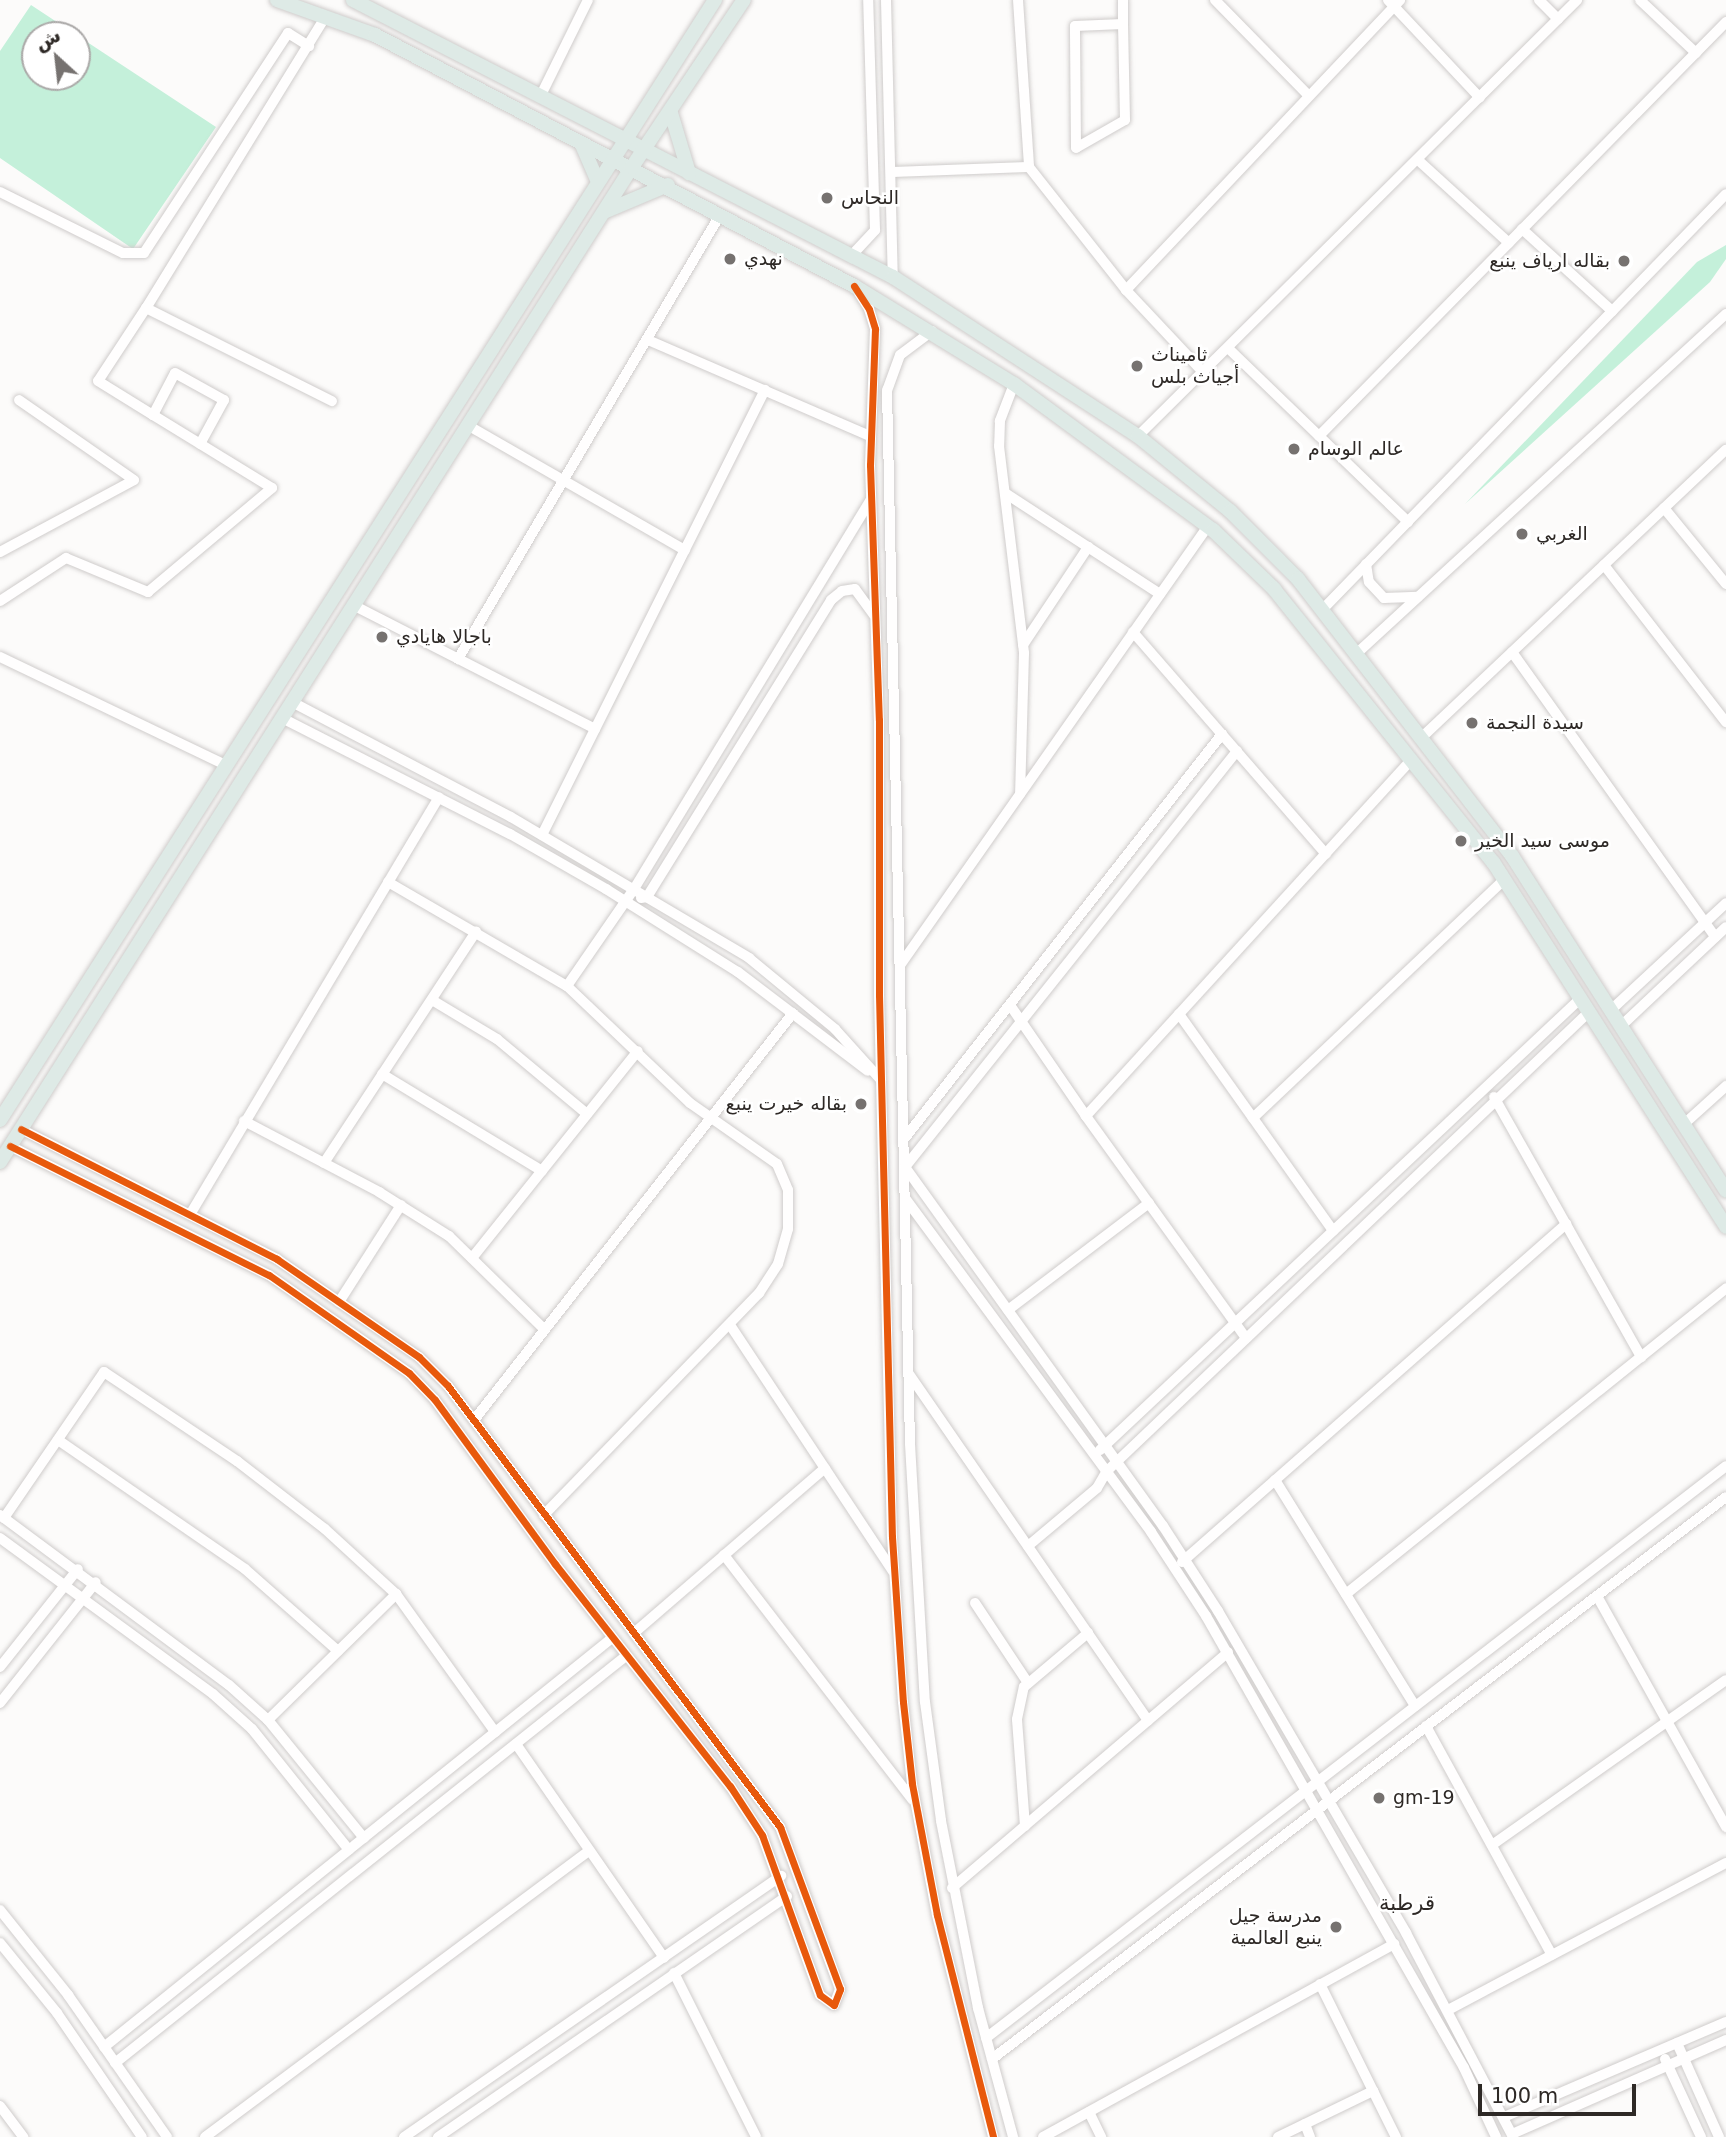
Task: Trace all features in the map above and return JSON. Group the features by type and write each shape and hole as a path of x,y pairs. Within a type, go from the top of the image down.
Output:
{"main road":[{"path":"277,0 375,35 582,144 668,185 854,286 932,331 1014,384 1208,526 1274,589 1504,880 1726,1227"},
{"path":"353,0 893,277 1138,436 1272,551 1512,856 1726,1190"},
{"path":"0,1120 715,0"},
{"path":"0,1162 632,167 671,113 744,0"},
{"path":"671,113 689,173"},
{"path":"582,144 594,164 598,182"},
{"path":"604,211 668,185"}],"street":[{"path":"541,95 588,0"},
{"path":"852,255 875,230 868,0"},
{"path":"886,0 893,277"},
{"path":"1018,0 1029,167 1126,290 1205,374"},
{"path":"1123,0 1125,120 1076,148 1075,26 1123,24"},
{"path":"1215,0 1309,96"},
{"path":"1539,0 1558,19"},
{"path":"1138,436 1205,374 1577,0"},
{"path":"1640,0 1696,52"},
{"path":"1126,290 1394,2 1480,98"},
{"path":"0,601 66,558 148,592 272,488 98,381 324,19"},
{"path":"1319,436 1726,22"},
{"path":"0,192 123,253 144,253 288,33 309,46"},
{"path":"1418,160 1509,243"},
{"path":"891,172 1029,167"},
{"path":"1321,611 1726,194"},
{"path":"458,659 720,215"},
{"path":"1522,229 1612,311"},
{"path":"854,286 869,309 874,328 870,436 881,1080 894,1573 915,1802 937,1915 993,2137"},
{"path":"146,308 332,401"},
{"path":"1355,655 1725,317"},
{"path":"932,331 900,355 887,390 908,1373 925,1702 952,1888 986,2038 1013,2137"},
{"path":"648,340 870,436"},
{"path":"1229,349 1408,522"},
{"path":"153,415 175,373 224,400 200,444"},
{"path":"1014,384 1000,421 1004,493 1023,645 1020,793"},
{"path":"542,835 765,390"},
{"path":"0,552 134,480 19,400"},
{"path":"469,426 685,550"},
{"path":"1420,739 1726,450"},
{"path":"1004,493 1160,594"},
{"path":"567,986 634,889 871,498"},
{"path":"1664,508 1726,584"},
{"path":"901,964 1208,526"},
{"path":"1023,645 1088,547"},
{"path":"1366,564 1369,582 1384,598 1418,597"},
{"path":"1604,565 1726,722"},
{"path":"625,901 647,897 831,600 842,591 855,589 875,616"},
{"path":"354,605 596,729"},
{"path":"1133,632 1325,854"},
{"path":"1512,652 1715,937"},
{"path":"0,657 227,766"},
{"path":"292,702 542,835 749,958 835,1029 881,1080"},
{"path":"282,718 439,797 625,901 738,972 793,1013 830,1046 881,1080"},
{"path":"904,1139 1222,734"},
{"path":"905,1167 1237,751"},
{"path":"1086,1116 1411,760"},
{"path":"191,1213 439,797"},
{"path":"1253,1118 1504,880"},
{"path":"388,882 567,986 712,1117 777,1164 788,1190 788,1229 778,1264 730,1325 544,1515"},
{"path":"1611,1010 1726,903"},
{"path":"1621,1026 1726,927"},
{"path":"324,1163 476,932"},
{"path":"1095,1455 1580,999"},
{"path":"432,1000 497,1039 587,1114"},
{"path":"1010,1005 1086,1116 1246,1338"},
{"path":"1028,1546 1097,1488 1117,1461 1589,1012"},
{"path":"474,1420 793,1013"},
{"path":"1179,1014 1333,1231"},
{"path":"472,1258 638,1051"},
{"path":"382,1074 542,1171"},
{"path":"1487,1086 1641,1357"},
{"path":"1684,1124 1726,1086"},
{"path":"244,1121 401,1206 449,1236 545,1330"},
{"path":"10,1146 269,1275 409,1373 435,1400 612,1638 730,1786 762,1835 781,1876 820,1995 834,2006 840,1989 780,1826 474,1420 419,1357 278,1259 21,1129"},
{"path":"905,1167 1106,1445 1185,1560 1329,1800 1448,2010 1512,2136 1726,2040"},
{"path":"905,1198 1107,1471 1228,1652 1464,2068 1496,2137"},
{"path":"1008,1310 1149,1203"},
{"path":"339,1302 401,1206"},
{"path":"1175,1569 1566,1224"},
{"path":"1346,1594 1726,1288"},
{"path":"730,1325 894,1573"},
{"path":"364,1838 268,1720 191,1653 79,1569 2,1516 104,1372 237,1461 325,1529 396,1594 495,1732"},
{"path":"908,1373 1149,1720"},
{"path":"58,1440 245,1569 338,1651"},
{"path":"986,2038 1726,1466"},
{"path":"634,1633 825,1468"},
{"path":"1275,1480 1415,1706"},
{"path":"992,2059 1726,1497"},
{"path":"0,1538 67,1584 252,1729 349,1850"},
{"path":"724,1555 915,1802"},
{"path":"0,1667 79,1569"},
{"path":"0,1703 96,1582"},
{"path":"268,1720 396,1594"},
{"path":"1597,1596 1726,1827"},
{"path":"975,1603 1028,1683"},
{"path":"1025,1826 1017,1718 1028,1683 1088,1633"},
{"path":"104,2047 612,1638"},
{"path":"952,1888 1228,1652"},
{"path":"115,2063 626,1656"},
{"path":"1492,1845 1726,1680"},
{"path":"1426,1726 1552,1955"},
{"path":"516,1744 664,1958"},
{"path":"205,2137 589,1851"},
{"path":"1448,2010 1726,1863"},
{"path":"404,2137 781,1876"},
{"path":"438,2137 787,1896"},
{"path":"0,1910 104,2047 167,2137"},
{"path":"0,1943 57,2013 142,2137"},
{"path":"1043,2137 1394,1944"},
{"path":"674,1973 756,2137"},
{"path":"1320,1984 1396,2137"},
{"path":"1504,2117 1726,2022"},
{"path":"1676,2043 1719,2137"},
{"path":"1661,2050 1701,2137"},
{"path":"1278,2137 1373,2091"},
{"path":"0,2106 23,2137"},
{"path":"1089,2112 1101,2137"},
{"path":"1305,2124 1311,2137"}],"green space":[{"path":"31,5 55,21 21,21 21,91 91,91 91,44 216,127 133,249 0,158 0,51"},
{"path":"1726,245 1726,259 1710,282 1465,504 1697,262"}],"cycle path":[{"path":"854,286 869,309 875,329 870,465 879,720 879,995 892,1537 903,1702 912,1784 937,1915 993,2137"},
{"path":"10,1146 269,1275 409,1373 435,1400 555,1564 730,1786 762,1835 820,1995 834,2005 840,1989 780,1827 448,1386 419,1357 277,1259 21,1129"}],"place":[{"name":"النحاس","path":"827,198"},
{"name":"نهدي","path":"730,259"},
{"name":"بقاله ارياف ينبع","path":"1624,261"},
{"name":"ثاميناث أجياث بلس","path":"1137,366"},
{"name":"عالم الوسام","path":"1294,449"},
{"name":"الغربي","path":"1522,534"},
{"name":"باجالا هايادي","path":"382,637"},
{"name":"سيدة النجمة","path":"1472,723"},
{"name":"موسى سيد الخير","path":"1461,841"},
{"name":"بقاله خيرت ينبع","path":"861,1104"},
{"name":"gm-19","path":"1379,1798"},
{"name":"مدرسة جيل ينبع العالمية","path":"1336,1927"}],"district":[{"name":"قرطبة","path":"1407,1903"}]}
